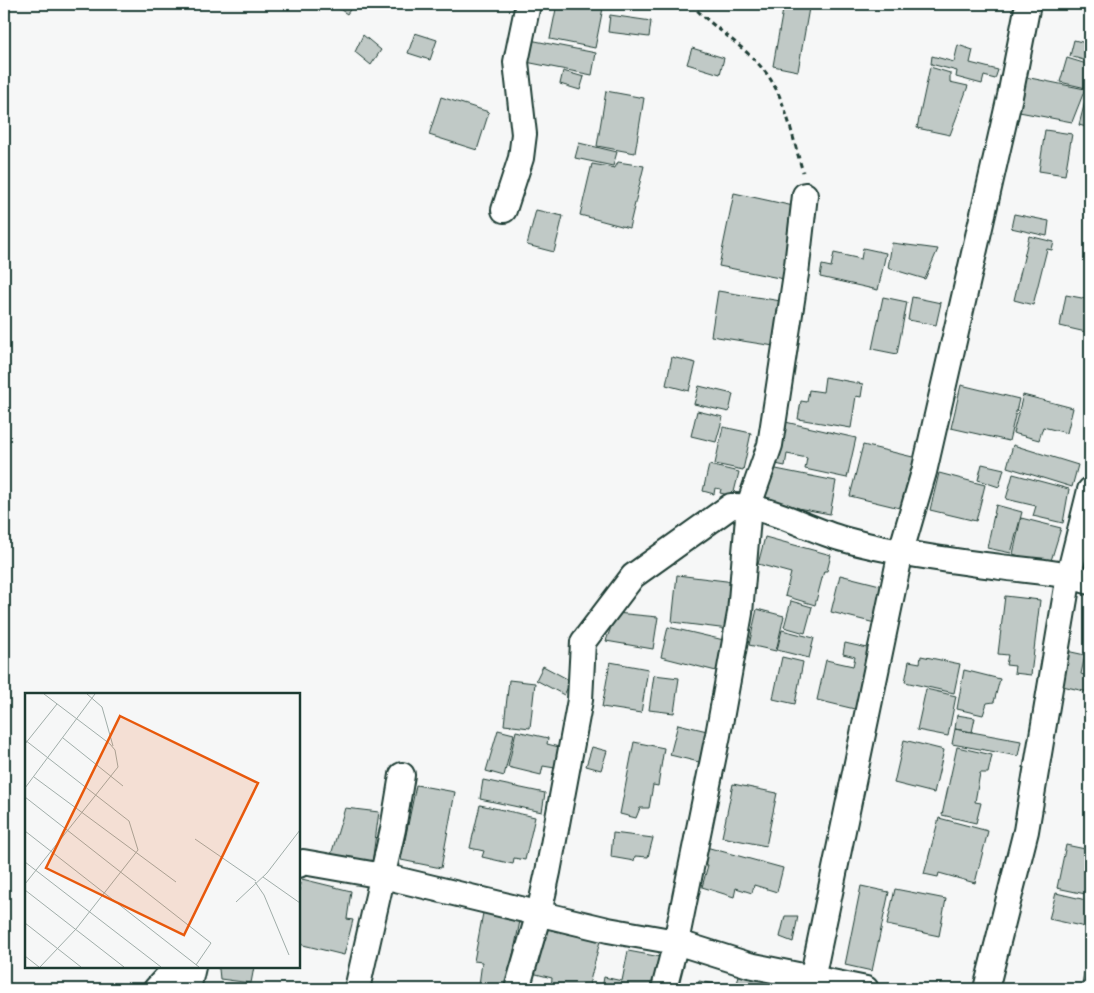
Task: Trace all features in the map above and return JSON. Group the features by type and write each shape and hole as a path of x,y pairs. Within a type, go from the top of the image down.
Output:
{"street":[{"path":"504,210 521,158 524,134 516,62 528,4"},
{"path":"812,983 901,551 924,472 1010,96 1028,4"},
{"path":"664,989 676,942 718,735 740,613 749,506 770,445 796,274 805,195"},
{"path":"986,989 1026,831 1080,578 1090,490"},
{"path":"517,989 539,913 580,700 583,642 633,576 731,506 749,506 843,539 901,551 1080,578"},
{"path":"357,989 383,876 402,775"},
{"path":"300,864 303,862 383,876 608,930 676,942 812,983 866,989"},
{"path":"156,989 175,968"},
{"path":"188,989 193,968"}],"path":[{"path":"691,4 708,22 763,69 777,91 803,173 805,195"}],"building":[{"path":"332,4 354,4 347,14"},
{"path":"557,4 584,4 603,8 595,48 550,39"},
{"path":"784,4 809,8 798,71 773,66"},
{"path":"1058,4 1090,4 1090,12"},
{"path":"610,15 651,21 649,37 608,32"},
{"path":"415,33 437,40 430,60 408,53"},
{"path":"363,35 381,50 371,65 355,52"},
{"path":"530,40 596,53 592,75 526,62"},
{"path":"1074,40 1090,44 1090,62 1070,56"},
{"path":"958,45 973,50 970,63 998,70 995,79 984,76 982,84 956,77 957,71 931,64 932,56 954,62"},
{"path":"692,48 724,58 720,74 687,64"},
{"path":"1067,58 1090,65 1086,88 1060,82"},
{"path":"930,67 950,73 950,82 968,86 950,135 917,128"},
{"path":"563,71 584,77 580,90 560,84"},
{"path":"1025,77 1085,89 1072,122 1014,111"},
{"path":"1090,87 1090,128 1079,125"},
{"path":"606,91 644,98 635,153 597,146"},
{"path":"441,97 489,112 477,150 429,135"},
{"path":"1045,130 1072,134 1065,175 1039,171"},
{"path":"579,143 617,152 613,166 575,158"},
{"path":"618,162 644,166 629,228 580,215 592,164 615,168"},
{"path":"734,193 798,207 784,279 719,266"},
{"path":"536,210 563,216 554,252 527,245"},
{"path":"1014,214 1049,221 1047,236 1011,228"},
{"path":"1029,236 1054,242 1052,250 1047,249 1033,305 1014,300"},
{"path":"892,243 938,249 925,279 888,268"},
{"path":"863,248 886,253 878,290 820,277 822,265 831,267 834,253 861,259"},
{"path":"1090,284 1090,333 1060,326 1066,295 1087,299"},
{"path":"718,291 781,301 774,346 711,336"},
{"path":"883,297 907,302 897,354 872,349"},
{"path":"912,297 941,303 936,325 908,320"},
{"path":"672,357 696,363 689,391 666,385"},
{"path":"825,377 863,384 861,397 856,396 851,428 798,419 801,401 807,402 809,390 823,392"},
{"path":"961,385 1019,399 1009,441 951,428"},
{"path":"699,386 733,394 729,412 694,404"},
{"path":"1023,395 1073,408 1067,433 1043,427 1039,440 1013,433"},
{"path":"697,411 723,417 716,442 691,436"},
{"path":"781,421 856,438 847,478 805,469 807,458 787,454 785,466 771,463"},
{"path":"723,427 751,433 743,470 715,464"},
{"path":"863,445 921,459 908,510 850,496"},
{"path":"1013,445 1078,465 1072,487 1007,467"},
{"path":"982,464 1004,469 999,487 978,480"},
{"path":"709,465 739,472 733,496 720,493 721,489 715,488 714,494 703,491"},
{"path":"771,468 836,481 830,514 765,502"},
{"path":"939,473 985,485 976,521 930,510"},
{"path":"1013,474 1069,489 1063,523 1033,516 1036,506 1006,499"},
{"path":"996,505 1022,512 1011,553 987,548"},
{"path":"1021,518 1061,528 1050,564 1013,554"},
{"path":"765,537 831,555 827,571 824,571 815,605 785,596 791,573 758,564"},
{"path":"677,575 734,582 728,629 672,622"},
{"path":"840,575 884,586 875,623 831,612"},
{"path":"1005,596 1040,600 1031,675 1014,673 1015,666 1006,665 1008,655 998,654"},
{"path":"791,601 812,607 805,633 784,627"},
{"path":"757,609 784,616 776,651 749,645"},
{"path":"616,613 658,617 653,649 606,641"},
{"path":"668,627 728,641 720,672 661,657"},
{"path":"782,630 814,638 809,658 777,650"},
{"path":"845,643 876,650 863,711 817,700 826,660 853,666 855,657 843,654"},
{"path":"1062,650 1085,655 1081,674 1090,677 1088,692 1054,684"},
{"path":"921,656 960,664 954,693 905,682 909,661 920,663"},
{"path":"782,657 803,662 795,704 773,699"},
{"path":"610,662 648,669 641,713 602,707"},
{"path":"543,666 571,681 564,695 536,680"},
{"path":"964,670 1000,679 994,702 987,703 983,715 957,709"},
{"path":"654,675 679,678 674,713 649,710"},
{"path":"509,680 535,683 530,728 504,725"},
{"path":"926,689 956,696 948,736 917,730"},
{"path":"957,715 975,718 972,732 955,729"},
{"path":"678,724 707,731 699,762 670,755"},
{"path":"955,729 1021,741 1018,756 952,744"},
{"path":"498,730 514,734 504,776 486,771"},
{"path":"516,731 548,738 547,744 559,747 555,768 543,766 541,775 508,767"},
{"path":"904,740 944,750 934,793 894,783"},
{"path":"634,742 664,748 658,786 653,785 649,808 640,808 636,818 620,814"},
{"path":"592,747 607,751 601,770 586,766"},
{"path":"957,747 992,755 988,773 980,773 975,802 981,803 976,823 942,815"},
{"path":"483,780 545,793 542,812 480,799"},
{"path":"733,784 777,793 766,846 722,837"},
{"path":"416,785 455,792 441,868 401,860"},
{"path":"480,805 535,817 525,860 514,858 513,864 482,857 484,851 470,848"},
{"path":"345,808 379,812 372,863 331,855"},
{"path":"939,818 988,831 975,883 939,873 938,877 924,874"},
{"path":"613,833 653,838 648,857 635,856 634,861 611,857"},
{"path":"1066,845 1090,850 1090,895 1057,888"},
{"path":"706,847 783,868 777,892 754,885 752,893 736,888 734,897 702,887 708,865 702,864"},
{"path":"302,879 351,891 347,919 353,920 344,955 300,944 300,889"},
{"path":"861,886 889,892 872,971 845,965"},
{"path":"895,889 946,899 939,936 887,925"},
{"path":"1056,893 1090,901 1090,928 1049,919"},
{"path":"483,913 520,921 506,989 479,985 482,962 474,961"},
{"path":"785,916 798,916 793,942 780,937"},
{"path":"544,928 600,941 588,989 551,989 552,978 532,973"},
{"path":"1090,942 1090,989 1081,989"},
{"path":"628,951 666,958 660,989 638,987 638,989 602,989 604,977 622,981"},
{"path":"218,968 254,968 251,983 220,979"},
{"path":"739,975 804,989 736,989"},
{"path":"699,981 731,987 731,989 697,989"}]}
